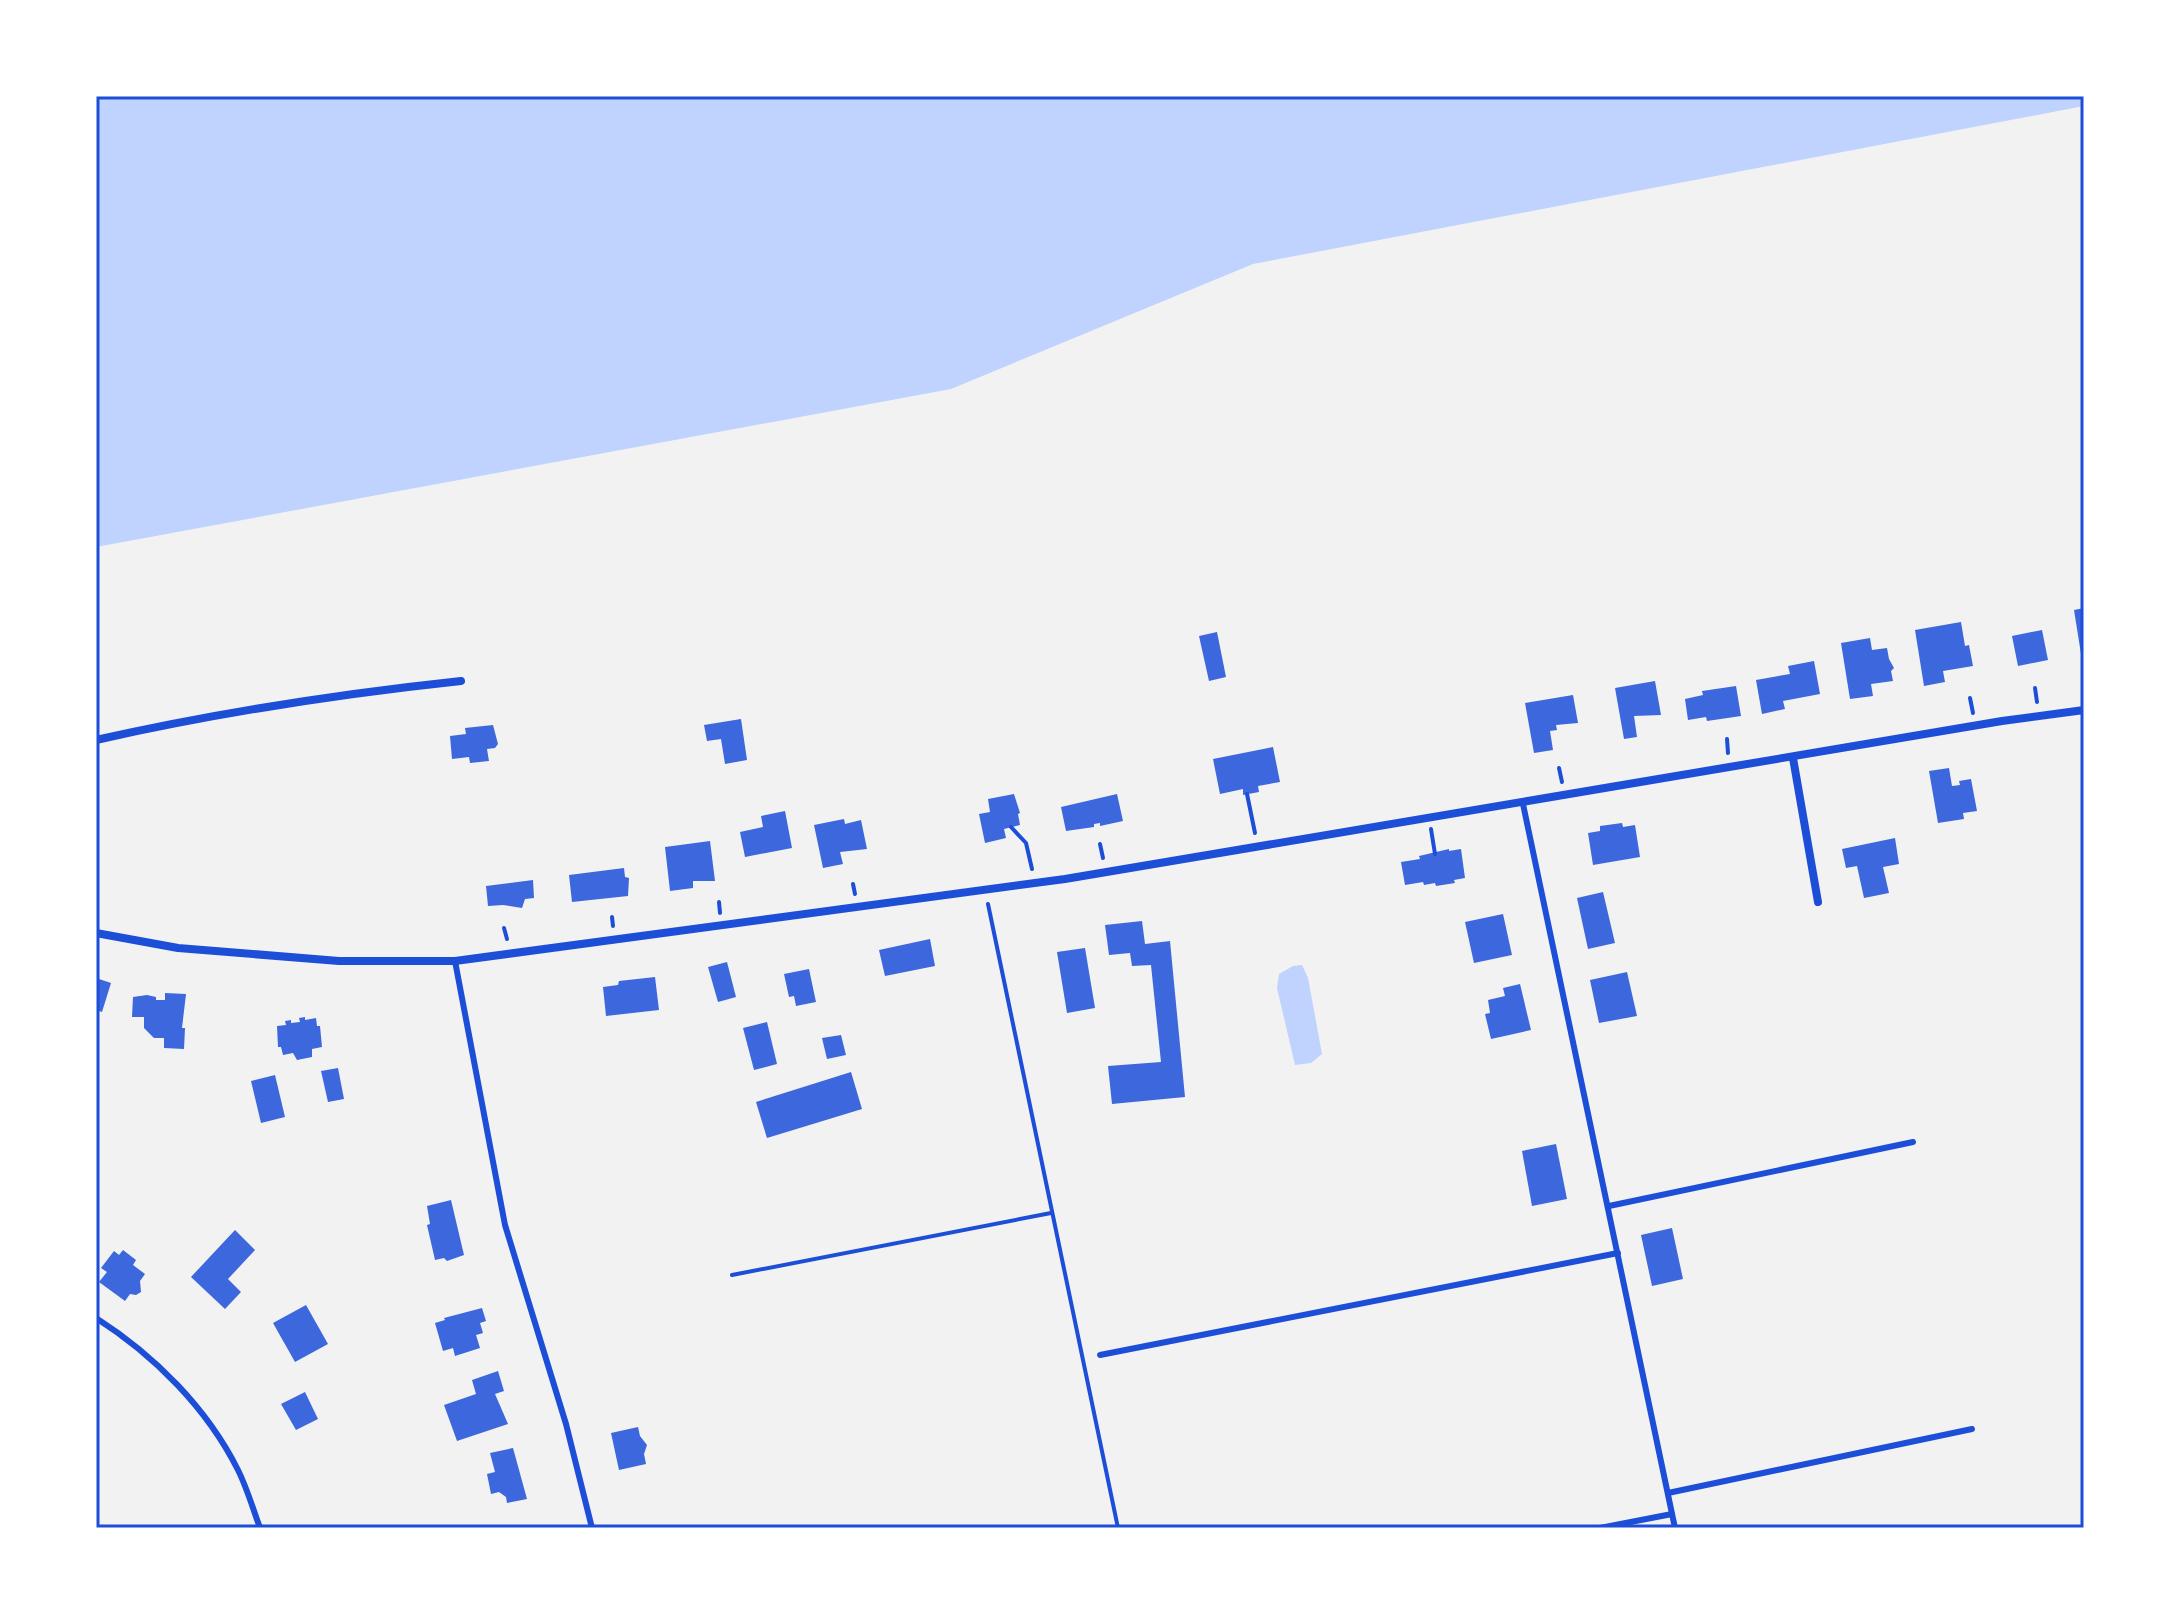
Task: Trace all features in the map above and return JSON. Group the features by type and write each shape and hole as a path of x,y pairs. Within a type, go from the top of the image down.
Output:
{"street":[{"path":"96,740 154,727 360,692 461,681"},
{"path":"96,933 178,948 339,961 455,961 1035,883 1523,804 2002,721 2084,710"},
{"path":"1793,758 1818,902"}],"lane":[{"path":"1523,804 1675,1528"},
{"path":"455,961 505,1225 566,1424 592,1528"},
{"path":"1609,1206 1913,1142"},
{"path":"1100,1355 1618,1253"},
{"path":"96,1318 162,1369 212,1425 239,1472 260,1528"},
{"path":"1668,1493 1972,1429"},
{"path":"1600,1528 1672,1514"}],"path":[{"path":"2035,688 2038,704"},
{"path":"1970,698 1973,715"},
{"path":"1727,739 1728,756"},
{"path":"1247,794 1258,847"},
{"path":"1430,819 1435,854"},
{"path":"1011,827 1026,843 1035,883"},
{"path":"986,890 1118,1528"},
{"path":"732,1275 1051,1213"}],"water":[{"path":"96,96 2084,96 2084,106 1253,264 951,389 96,547"},
{"path":"1302,965 1308,978 1322,1054 1311,1063 1295,1065 1277,988 1279,974"}],"building":[{"path":"2084,608 2084,654 2081,654 2074,610"},
{"path":"1961,622 1965,646 1969,645 1973,666 1943,671 1945,682 1924,686 1915,630"},
{"path":"2042,630 2048,660 2018,666 2012,636"},
{"path":"1217,632 1226,677 1209,681 1199,636"},
{"path":"1870,638 1872,650 1887,648 1894,668 1891,671 1893,681 1871,684 1873,696 1850,699 1841,643"},
{"path":"1814,661 1820,694 1783,701 1785,709 1762,714 1756,680 1790,674 1788,666"},
{"path":"1655,681 1661,715 1634,716 1637,737 1624,739 1615,688"},
{"path":"1736,686 1741,716 1707,721 1706,717 1688,720 1685,699 1703,695 1702,691"},
{"path":"1573,695 1578,723 1556,725 1557,730 1550,731 1553,750 1534,753 1525,703"},
{"path":"741,719 747,760 725,764 721,739 707,741 704,725"},
{"path":"493,725 498,744 495,748 487,749 489,761 470,763 469,757 452,759 450,736 466,734 465,728"},
{"path":"1273,747 1280,782 1258,786 1259,792 1243,795 1243,789 1220,794 1213,759"},
{"path":"1949,768 1952,786 1971,779 1977,811 1963,813 1964,819 1938,823 1929,771"},
{"path":"1014,794 1020,825 1004,829 1006,838 985,843 979,814 990,812 988,799"},
{"path":"1117,794 1123,821 1066,831 1061,807"},
{"path":"785,811 792,848 745,857 740,832 763,827 761,816"},
{"path":"844,819 845,824 861,820 867,849 840,852 843,864 823,868 814,825"},
{"path":"1622,823 1623,827 1635,825 1640,857 1593,865 1588,833 1600,831 1600,826"},
{"path":"1895,838 1899,864 1883,867 1889,893 1864,898 1857,866 1846,868 1842,849"},
{"path":"710,841 715,881 693,881 693,888 670,891 665,847"},
{"path":"1449,849 1461,849 1465,878 1436,886 1435,883 1424,885 1423,882 1405,885 1401,862"},
{"path":"624,868 625,877 629,878 628,896 572,902 569,875"},
{"path":"533,880 534,898 525,899 522,908 488,906 486,886"},
{"path":"1603,892 1615,943 1588,949 1577,898"},
{"path":"1503,914 1512,955 1474,963 1465,922"},
{"path":"1142,921 1145,944 1170,941 1185,1097 1112,1104 1108,1066 1161,1062 1151,965 1132,966 1130,953 1109,955 1105,925"},
{"path":"930,939 935,966 885,976 879,950"},
{"path":"1085,948 1095,1008 1067,1013 1057,952"},
{"path":"727,962 736,997 718,1002 708,967"},
{"path":"809,969 816,1002 796,1006 794,996 789,997 784,974"},
{"path":"1627,972 1637,1016 1599,1023 1590,980"},
{"path":"655,977 659,1010 606,1016 603,987 618,985 619,981"},
{"path":"96,978 111,983 102,1012 96,1010"},
{"path":"1520,984 1531,1030 1491,1039 1485,1014 1490,1013 1488,1000 1505,996 1503,988"},
{"path":"165,993 186,994 182,1028 185,1028 184,1049 164,1048 164,1038 154,1038 144,1028 144,1017 132,1017 133,997 147,995 156,997 156,1000 165,1000"},
{"path":"305,1017 305,1020 316,1018 322,1047 312,1049 312,1057 297,1060 293,1053 283,1055 281,1047 278,1047 277,1026 286,1025 285,1021 300,1022 299,1018"},
{"path":"767,1022 777,1064 754,1070 743,1028"},
{"path":"841,1035 846,1055 827,1059 822,1038"},
{"path":"338,1068 344,1099 328,1102 321,1071"},
{"path":"851,1072 862,1109 767,1138 756,1102"},
{"path":"275,1075 285,1117 261,1123 251,1081"},
{"path":"1556,1144 1567,1199 1532,1206 1522,1151"},
{"path":"451,1200 464,1255 447,1261 444,1258 435,1260 427,1225 430,1224 427,1206"},
{"path":"1672,1228 1683,1279 1652,1286 1641,1235"},
{"path":"235,1230 255,1250 228,1279 241,1292 225,1309 191,1277"},
{"path":"123,1250 136,1260 133,1265 145,1274 140,1281 141,1292 130,1294 125,1301 99,1282 107,1272 101,1268 114,1251 119,1255"},
{"path":"306,1305 328,1344 295,1362 273,1323"},
{"path":"482,1308 486,1321 480,1323 483,1333 476,1335 480,1348 455,1356 453,1348 443,1351 435,1323"},
{"path":"498,1371 504,1391 495,1394 508,1424 457,1441 444,1405 476,1394 472,1380"},
{"path":"305,1392 318,1419 296,1430 281,1404"},
{"path":"638,1427 647,1445 644,1454 646,1464 619,1470 611,1433"},
{"path":"513,1448 527,1499 507,1503 506,1497 499,1492 491,1494 487,1474 495,1472 490,1453"}]}
